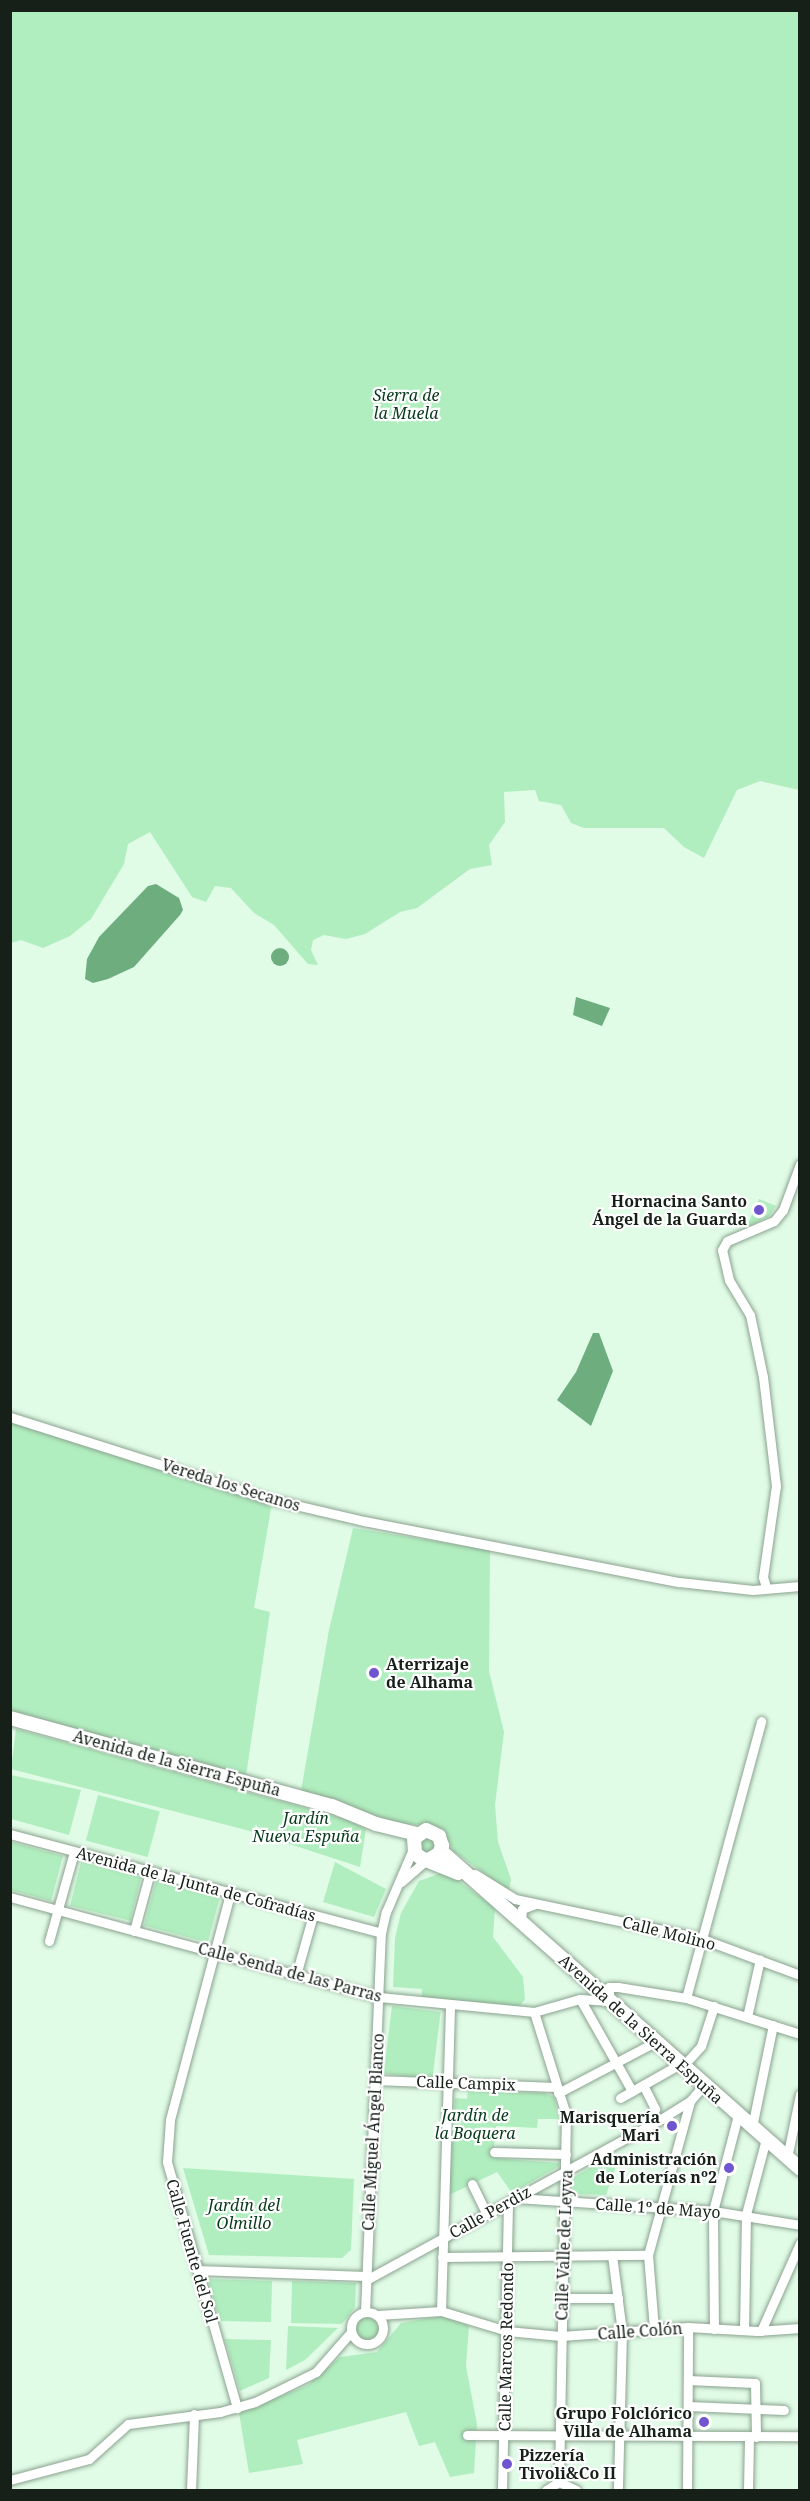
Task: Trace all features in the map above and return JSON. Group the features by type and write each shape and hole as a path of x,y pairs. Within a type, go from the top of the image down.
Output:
{"main road":[{"name":"Avenida de la Sierra Espuña","path":"10,1718 332,1806 414,1843 427,1860 482,1888"},
{"name":"Avenida de la Sierra Espuña","path":"414,1843 431,1830 440,1836 442,1848 482,1888 800,2169"},
{"path":"427,1860 442,1848"}],"street":[{"path":"766,1587 763,1577 776,1486 763,1377 750,1315 729,1280 722,1250 727,1241 774,1221 783,1210 800,1164"},
{"name":"Vereda los Secanos","path":"10,1417 265,1498 527,1549 679,1582 753,1590 766,1587 800,1586"},
{"path":"686,1998 700,1938 761,1720"},
{"name":"Avenida de la Junta de Cofradías","path":"10,1834 381,1933"},
{"name":"Calle Miguel Ángel Blanco","path":"365,2312 381,1933 414,1843"},
{"name":"Calle Molino","path":"442,1848 501,1892 535,1904 700,1938 800,1975"},
{"path":"49,1941 74,1852"},
{"name":"Calle Miguel Ángel Blanco","path":"400,1884 427,1860"},
{"path":"134,1931 150,1872"},
{"name":"Calle Fuente del Sol","path":"230,1894 167,2143 170,2179 237,2408"},
{"name":"Calle Senda de las Parras","path":"10,1897 379,1997 534,2012 580,1999 609,2001"},
{"path":"521,1921 522,1910 535,1904"},
{"path":"296,1975 313,1915"},
{"path":"747,2017 759,1959"},
{"path":"609,2001 608,1990 612,1987 686,1998 800,2034"},
{"path":"580,1999 632,2091"},
{"path":"441,2311 450,2005"},
{"path":"620,2098 681,2065 701,2046 714,2006"},
{"name":"Calle Valle de Leyva","path":"534,2012 566,2115 567,2170 559,2482"},
{"path":"752,2127 773,2025"},
{"name":"Calle Campix","path":"375,2080 447,2082 557,2090 656,2042"},
{"path":"643,2085 655,2109"},
{"name":"Calle Perdiz","path":"366,2278 487,2215 690,2102 704,2085"},
{"path":"787,2158 800,2094"},
{"path":"654,2329 648,2255 690,2102"},
{"path":"714,2329 712,2211 738,2115"},
{"path":"744,2330 746,2214 766,2139"},
{"path":"494,2152 566,2154"},
{"path":"472,2184 487,2215"},
{"name":"Calle 1º de Mayo","path":"512,2200 565,2201 712,2211 746,2214 800,2225"},
{"name":"Calle Marcos Redondo","path":"502,2490 508,2256 512,2200"},
{"path":"761,2331 800,2243"},
{"path":"612,2255 622,2332 618,2490"},
{"path":"442,2257 648,2255"},
{"path":"197,2271 366,2278"},
{"path":"562,2298 618,2298"},
{"name":"Calle Colón","path":"378,2315 441,2311 507,2331 561,2336 688,2327 761,2331 797,2328"},
{"path":"10,2480 89,2459 128,2424 237,2408 305,2380 339,2349 351,2332 354,2318 365,2312 378,2315 384,2330 374,2343 361,2343 339,2349"},
{"name":"Calle Colón","path":"384,2330 411,2313"},
{"path":"797,2328 800,2319"},
{"path":"687,2490 688,2327"},
{"path":"351,2332 361,2343"},
{"path":"688,2380 755,2383 748,2490"},
{"path":"688,2406 784,2410"},
{"path":"191,2490 194,2414"},
{"path":"467,2435 503,2438 800,2436"},
{"path":"546,2490 559,2482 576,2490"}],"green space":[{"name":"Sierra de la Muela","path":"10,11 799,11 799,790 760,781 737,790 704,858 684,847 664,828 584,828 571,823 561,805 539,801 535,790 504,792 505,822 489,845 492,865 470,869 417,908 400,912 365,934 346,939 324,935 313,940 311,950 318,965 308,964 274,925 254,913 231,888 215,886 206,902 192,897 150,832 128,844 124,864 91,919 70,936 43,948 21,940 11,943"},
{"path":"759,1199 776,1206 769,1216 746,1228"},
{"path":"10,1420 272,1503 254,1608 270,1612 246,1776 11,1711"},
{"path":"353,1528 490,1550 489,1671 504,1732 495,1805 498,1842 511,1879 509,1891 453,1851 444,1832 433,1825 396,1824 301,1791 329,1630"},
{"name":"Jardín Nueva Espuña","path":"16,1729 346,1819 366,1829 360,1867 246,1830 11,1769"},
{"path":"11,1775 81,1790 69,1835 11,1819"},
{"path":"98,1795 160,1812 148,1857 86,1840"},
{"path":"432,1836 438,1847 424,1855 417,1841"},
{"path":"11,1842 63,1856 51,1901 11,1890"},
{"path":"81,1862 141,1877 130,1921 70,1906"},
{"path":"335,1862 386,1889 374,1917 323,1902"},
{"path":"441,1873 456,1879 495,1908 493,1937 523,1977 525,1999 519,2007 422,1997 422,1989 393,1987 395,1938 401,1913 419,1881"},
{"path":"156,1881 220,1898 208,1943 144,1925"},
{"path":"392,2006 441,2012 432,2079 384,2073"},
{"name":"Jardín de la Boquera","path":"468,2091 545,2093 554,2097 559,2119 538,2119 537,2128 496,2126 493,2158 559,2163 559,2166 512,2193 497,2172 449,2195 455,2098 467,2099"},
{"path":"615,2153 615,2169 606,2195 573,2194 574,2177"},
{"name":"Jardín del Olmillo","path":"183,2168 354,2179 351,2250 342,2258 209,2255"},
{"path":"208,2279 272,2281 271,2322 220,2321"},
{"path":"292,2281 356,2283 355,2307 342,2324 291,2323"},
{"path":"442,2316 469,2326 466,2366 477,2424 474,2473 450,2477 435,2442 419,2446 406,2412 297,2440 303,2464 249,2473 239,2413 308,2385 340,2357 377,2352 401,2323"},
{"path":"363,2318 371,2318 378,2325 378,2333 371,2340 363,2340 356,2333 356,2325"},
{"path":"288,2326 338,2328 305,2360 286,2370"},
{"path":"225,2339 271,2340 269,2378 240,2391"}],"shaded area":[{"path":"156,884 179,898 183,910 180,915 134,967 93,983 85,979 87,959 99,937 148,886"},
{"path":"280,948 286,951 289,957 286,963 280,966 274,963 271,957 274,951"},
{"path":"576,997 610,1008 602,1026 573,1015"},
{"path":"593,1333 599,1333 613,1371 591,1426 557,1400 576,1372"}],"place":[{"name":"Hornacina Santo Ángel de la Guarda","path":"759,1210"},
{"name":"Aterrizaje de Alhama","path":"374,1673"},
{"name":"Marisquería Mari","path":"672,2126"},
{"name":"Administración de Loterías nº2","path":"729,2168"},
{"name":"Grupo Folclórico Villa de Alhama","path":"704,2422"},
{"name":"Pizzería Tivoli&Co II","path":"507,2464"}]}
